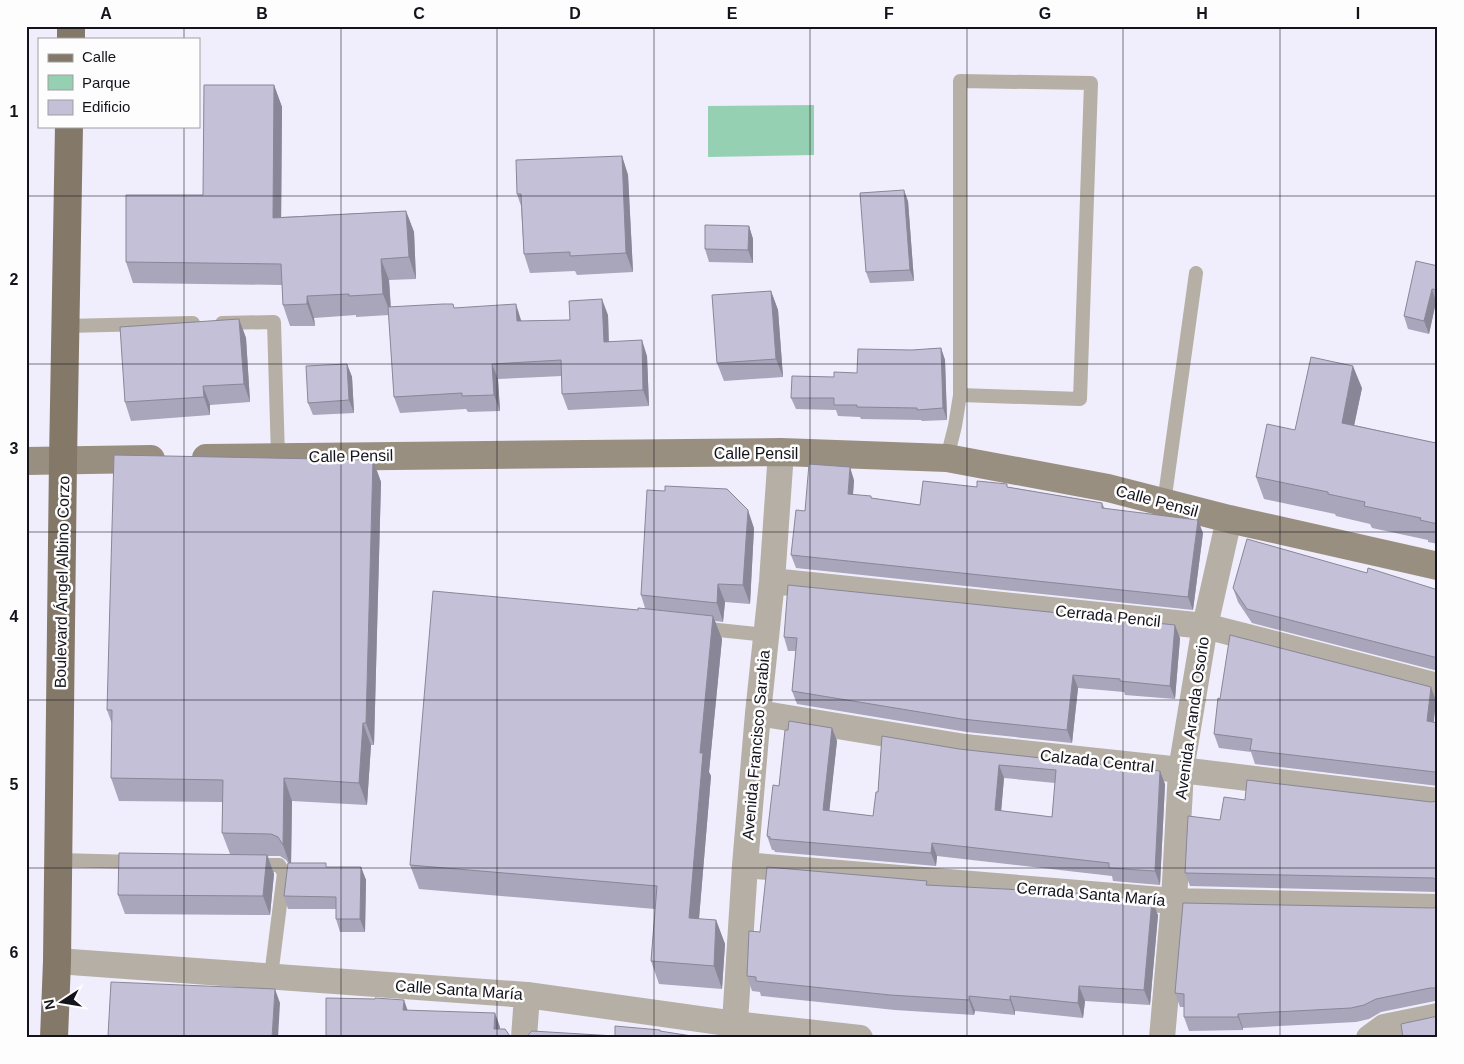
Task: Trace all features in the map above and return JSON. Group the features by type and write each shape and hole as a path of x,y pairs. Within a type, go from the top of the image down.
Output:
{"main road":[{"name":"Boulevard Ángel Albino Corzo","path":"54,1038 57,961 69,128"},
{"name":"Calle Pensil","path":"26,461 781,452 947,458 1108,488 1229,519 1438,566"}],"street":[{"name":"Avenida Francisco Sarabia","path":"734,1031 745,865 772,581 781,452"},
{"name":"Avenida Aranda Osorio","path":"1162,1038 1174,901 1181,770 1205,626 1229,519"},
{"name":"Cerrada Pencil","path":"772,581 1205,626 1438,686"},
{"name":"Calzada Central","path":"758,713 965,747 1181,770 1438,801"},
{"name":"Cerrada Santa María","path":"745,865 1174,901 1438,907"},
{"name":"Calle Santa María","path":"57,961 527,995 734,1031 860,1038"},
{"path":"524,1038 527,995"},
{"path":"1369,1038 1384,1026 1438,1016"}],"lane":[{"path":"947,458 960,395 960,81 1091,83 1080,399 960,395"},
{"path":"1164,503 1196,273"},
{"path":"66,326 274,322 278,457"},
{"path":"688,627 766,635"},
{"path":"58,860 145,862"},
{"path":"241,864 279,865 284,874 271,976"}],"green space":[{"path":"814,105 814,155 708,157 708,106"}],"building":[{"path":"204,85 274,85 273,218 406,211 409,257 381,259 383,294 307,296 307,304 283,305 281,264 126,262 126,195 203,195"},
{"path":"622,156 626,253 570,256 570,252 524,254 521,194 517,194 516,160"},
{"path":"904,190 910,270 866,272 860,193"},
{"path":"705,225 749,226 748,250 705,249"},
{"path":"1416,261 1438,266 1438,290 1432,289 1424,321 1404,316"},
{"path":"771,291 776,359 717,363 712,295"},
{"path":"602,299 604,342 642,340 643,390 562,394 561,360 492,364 494,395 462,396 462,393 394,397 388,307 453,304 454,308 516,304 517,321 570,320 569,301"},
{"path":"239,319 244,384 203,386 204,397 125,402 120,327"},
{"path":"941,348 943,408 917,410 917,408 857,407 857,405 834,405 834,398 791,398 792,376 834,377 834,372 857,373 858,349 912,350"},
{"path":"1311,357 1353,366 1342,423 1436,443 1438,435 1438,524 1420,520 1421,518 1364,506 1365,502 1328,494 1328,492 1256,477 1267,424 1295,430"},
{"path":"347,364 349,400 308,403 306,366"},
{"path":"114,455 373,460 366,723 363,723 359,783 284,778 283,845 278,837 271,834 222,833 223,780 111,778 112,710 107,710"},
{"path":"809,464 850,467 848,494 871,496 871,498 920,505 923,481 977,487 977,481 1007,484 1007,487 1102,503 1102,508 1198,520 1188,597 791,555 796,510 805,511"},
{"path":"665,486 727,489 748,510 743,585 718,584 717,603 641,595 647,490 665,491"},
{"path":"1247,539 1367,573 1368,568 1438,590 1438,658 1247,609 1233,588"},
{"path":"788,585 1175,625 1170,686 1073,675 1067,730 962,719 792,691 797,638 784,637"},
{"path":"433,591 713,616 700,753 703,753 689,918 716,920 714,966 651,961 657,886 410,865"},
{"path":"1230,635 1431,687 1427,721 1438,723 1438,774 1435,772 1250,750 1252,739 1214,734 1218,698 1220,699"},
{"path":"789,721 832,728 823,810 873,816 876,792 878,792 882,736 959,749 1160,771 1155,871 1109,868 1109,863 932,843 931,853 770,839 767,836 773,785 779,786 785,730 788,730","holes":["999,765 1056,770 1052,817 995,810"]},
{"path":"1247,780 1431,802 1438,801 1438,880 1433,878 1185,873 1188,816 1220,820 1224,797 1245,800"},
{"path":"119,853 267,855 263,896 118,895"},
{"path":"288,863 326,863 326,867 361,867 360,919 336,919 336,897 284,896"},
{"path":"767,867 927,881 926,885 1063,892 1152,900 1144,990 1079,986 1078,1003 1010,996 1010,1000 969,996 969,1000 890,995 756,981 756,977 747,976 749,931 760,932"},
{"path":"1183,903 1438,907 1438,988 1376,999 1364,1005 1351,1008 1238,1014 1238,1017 1184,1017 1184,994 1175,993"},
{"path":"111,982 275,989 272,1038 104,1038 104,1036 108,1036"},
{"path":"326,998 404,1000 403,1010 495,1013 494,1029 505,1029 514,1038 326,1038"},
{"path":"1438,1016 1438,1038 1403,1038 1401,1024"},
{"path":"615,1026 660,1030 704,1038 524,1038 532,1031 615,1036"}]}
